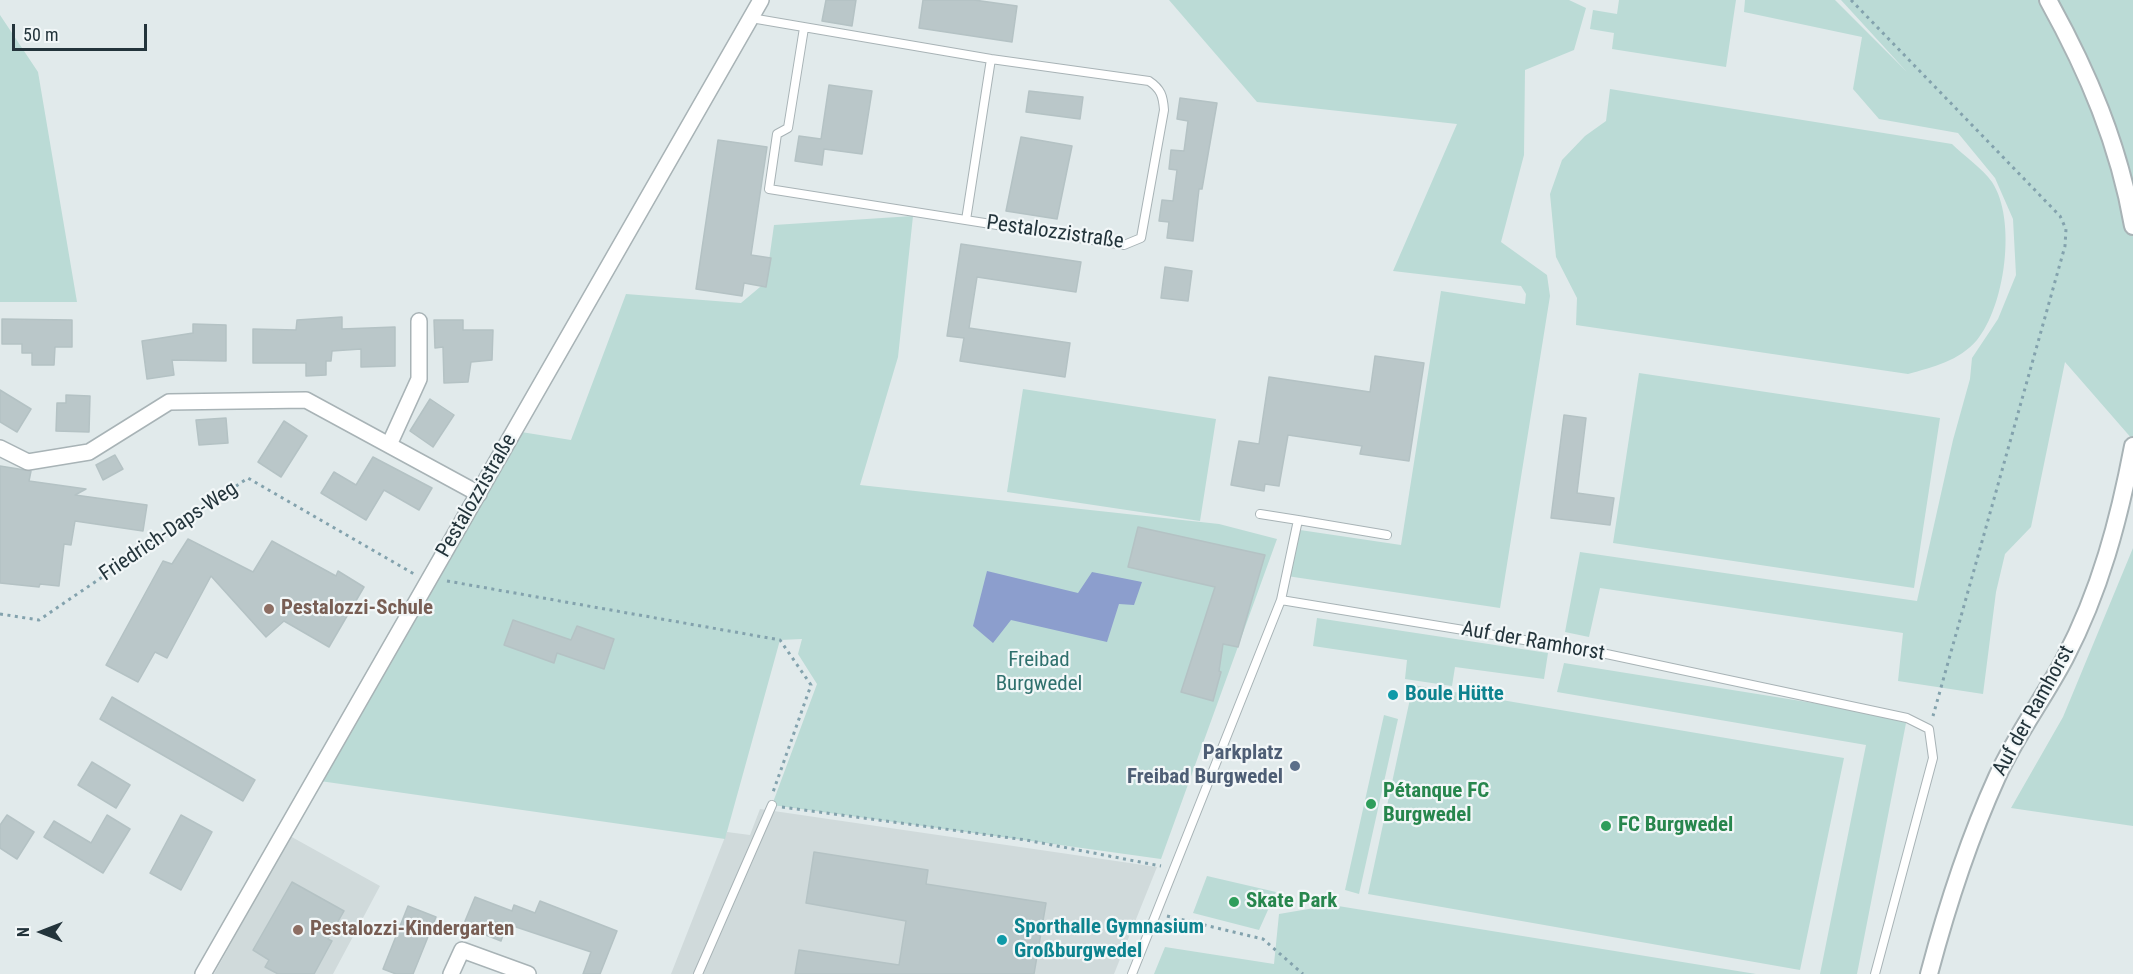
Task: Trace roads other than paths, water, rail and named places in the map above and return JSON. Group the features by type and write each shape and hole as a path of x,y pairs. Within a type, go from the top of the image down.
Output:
{"street":[{"name":"Pestalozzistraße","path":"203,974 761,0"},
{"path":"2049,0 2080,58 2106,120 2127,191 2133,226"},
{"path":"389,445 419,379 419,321"},
{"path":"0,448 28,462 89,452 170,402 306,400 479,494"},
{"name":"Auf der Ramhorst","path":"1929,974 1948,902 1971,837 1999,773 2065,658 2088,608 2108,555 2123,499 2133,446"},
{"path":"451,974 462,950 528,974"}],"lane":[{"name":"Pestalozzistraße","path":"751,18 991,59 1149,81 1158,87 1163,97 1164,110 1141,238 1134,243 1124,245 770,189 777,134 788,128 804,28"},
{"name":"Pestalozzistraße","path":"966,220 991,59"},
{"path":"1260,514 1388,535"},
{"path":"1132,974 1281,600 1298,520"},
{"name":"Auf der Ramhorst","path":"1281,600 1597,652 1907,718 1929,729 1933,758 1875,974"},
{"path":"698,974 772,805"}],"water":[{"path":"987,571 1078,593 1092,572 1142,582 1134,605 1119,604 1107,642 1011,620 993,643 973,626"}],"place":[{"name":"Pestalozzi-Schule","path":"269,609"},
{"name":"Boule Hütte","path":"1393,695"},
{"name":"Parkplatz Freibad Burgwedel","path":"1295,766"},
{"name":"Pétanque FC Burgwedel","path":"1371,804"},
{"name":"FC Burgwedel","path":"1606,826"},
{"name":"Skate Park","path":"1234,902"},
{"name":"Pestalozzi-Kindergarten","path":"298,930"},
{"name":"Sporthalle Gymnasium Großburgwedel","path":"1002,940"}],"park label":[{"name":"Freibad Burgwedel","path":"1039,673"}]}
